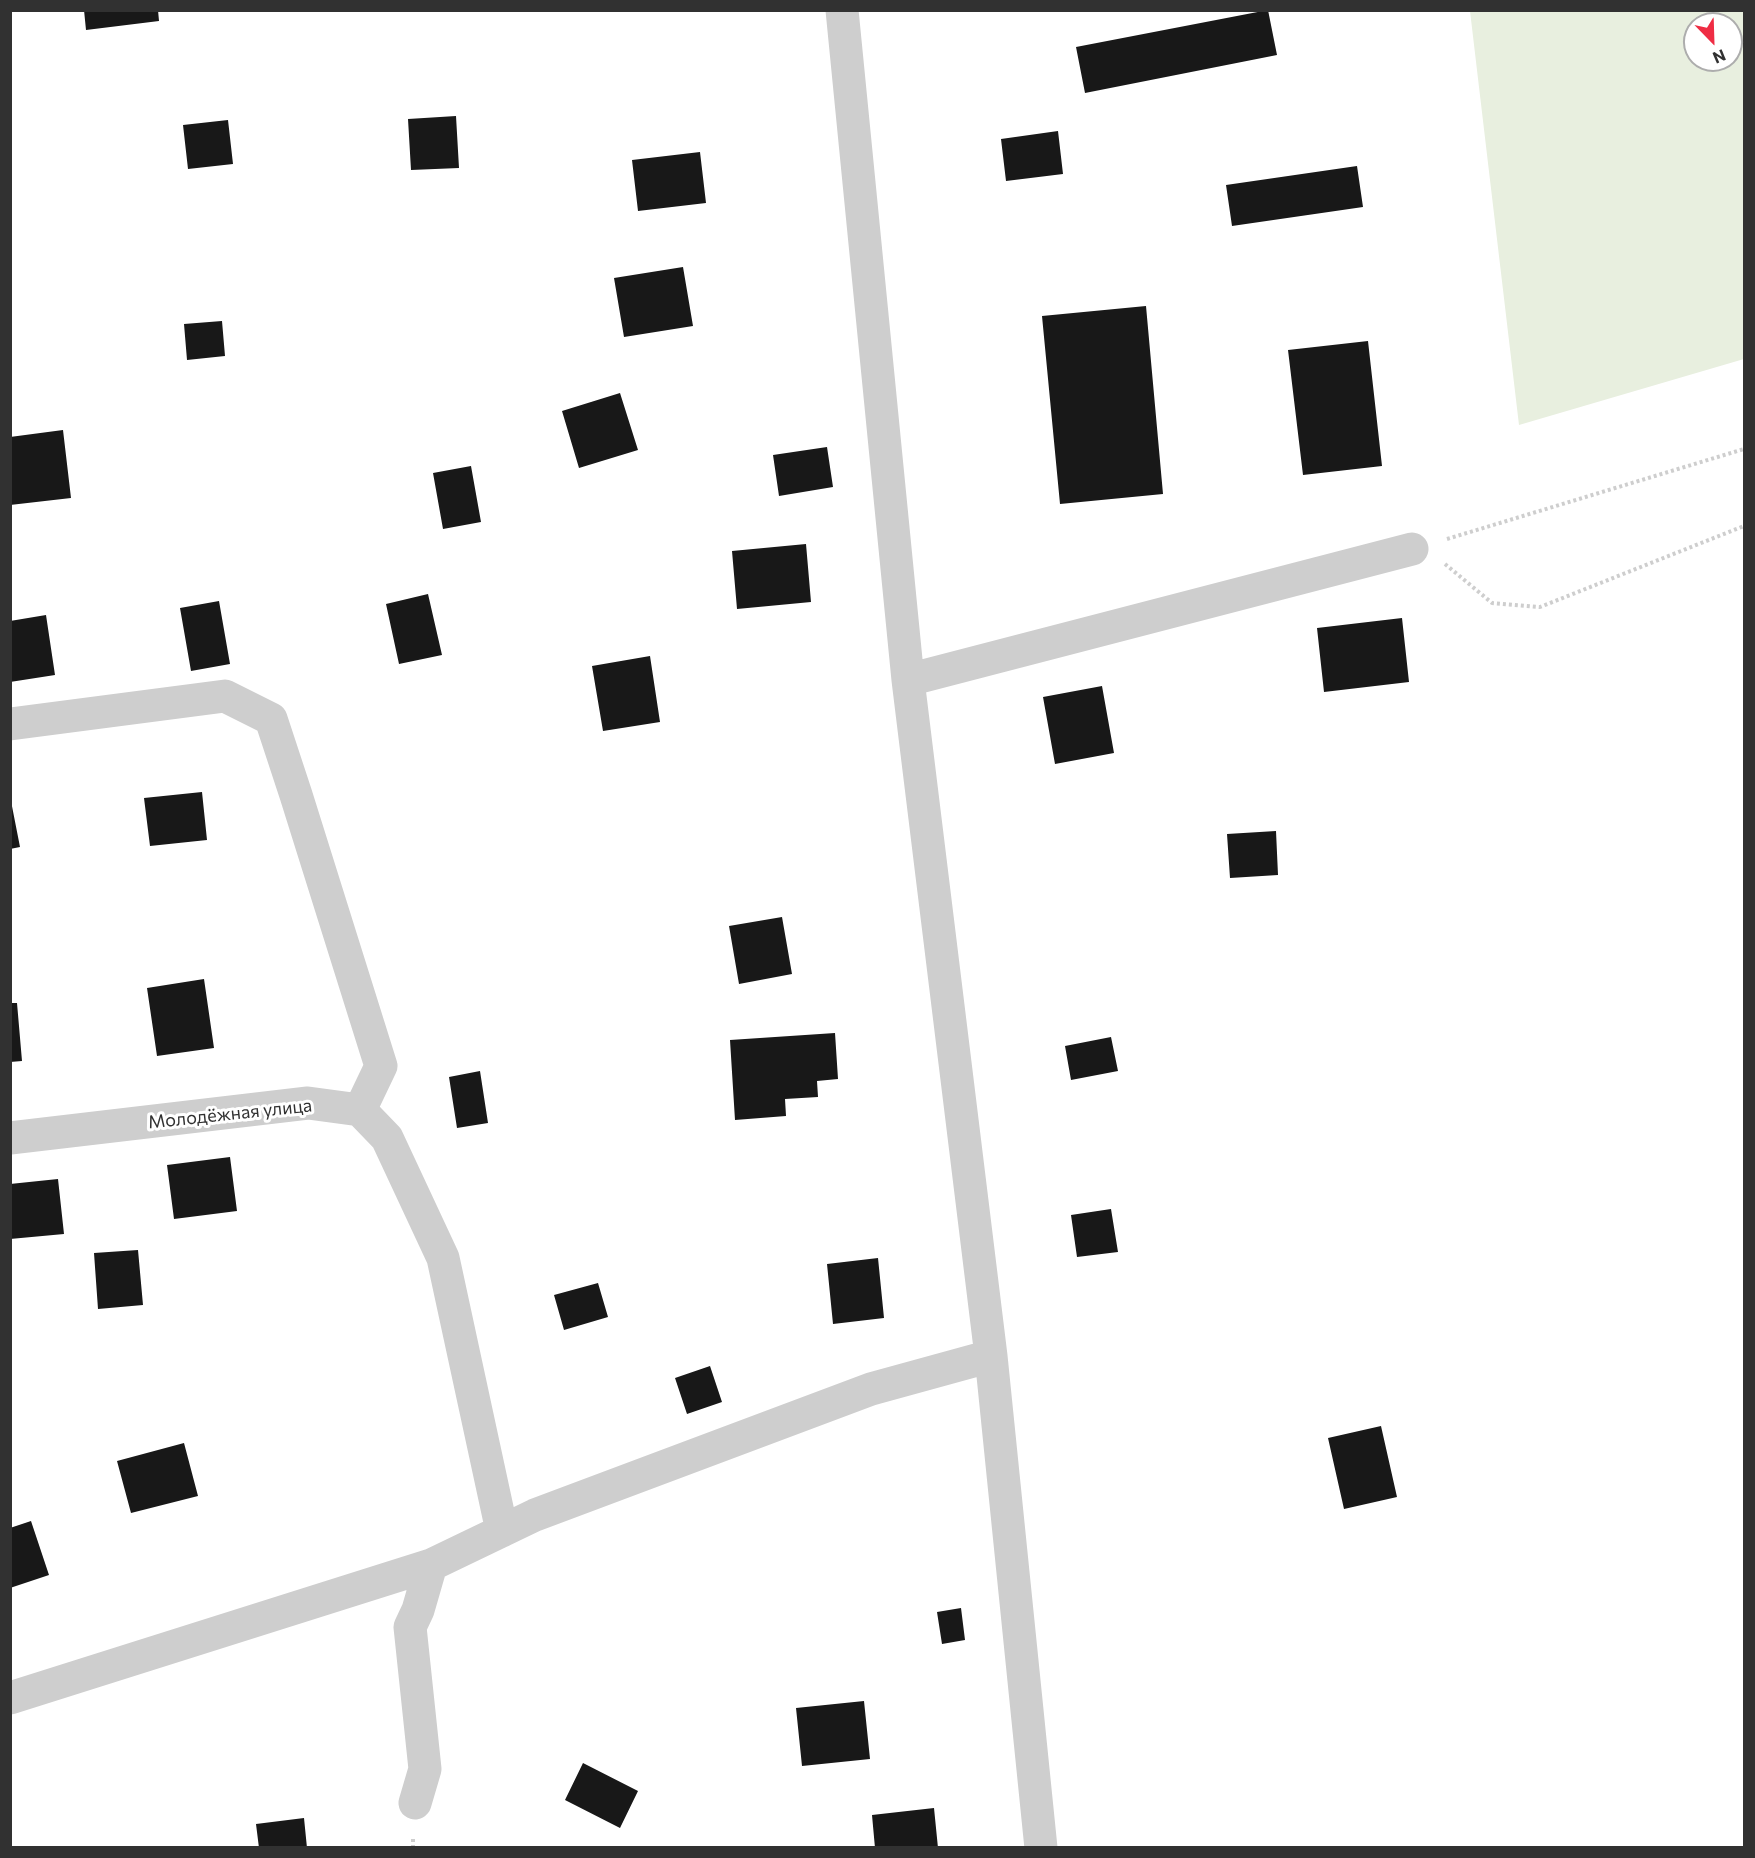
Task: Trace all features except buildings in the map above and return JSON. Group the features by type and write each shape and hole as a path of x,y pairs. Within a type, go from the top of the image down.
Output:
{"street":[{"path":"843,10 908,680 991,1356 1041,1848"},
{"path":"908,680 1412,549"},
{"path":"10,724 225,696 270,719 381,1066 360,1110 387,1138 442,1258 502,1531"},
{"name":"Молодёжная улица","path":"10,1138 308,1103 360,1110"},
{"path":"10,1698 431,1565 535,1515 871,1389 991,1356"},
{"path":"415,1803 425,1769 410,1627 418,1610 431,1565"}],"path":[{"path":"1412,549 1744,449"},
{"path":"1412,549 1443,562 1492,603 1540,608 1744,526"}],"green space":[{"path":"1470,11 1744,11 1744,359 1519,425"}]}
